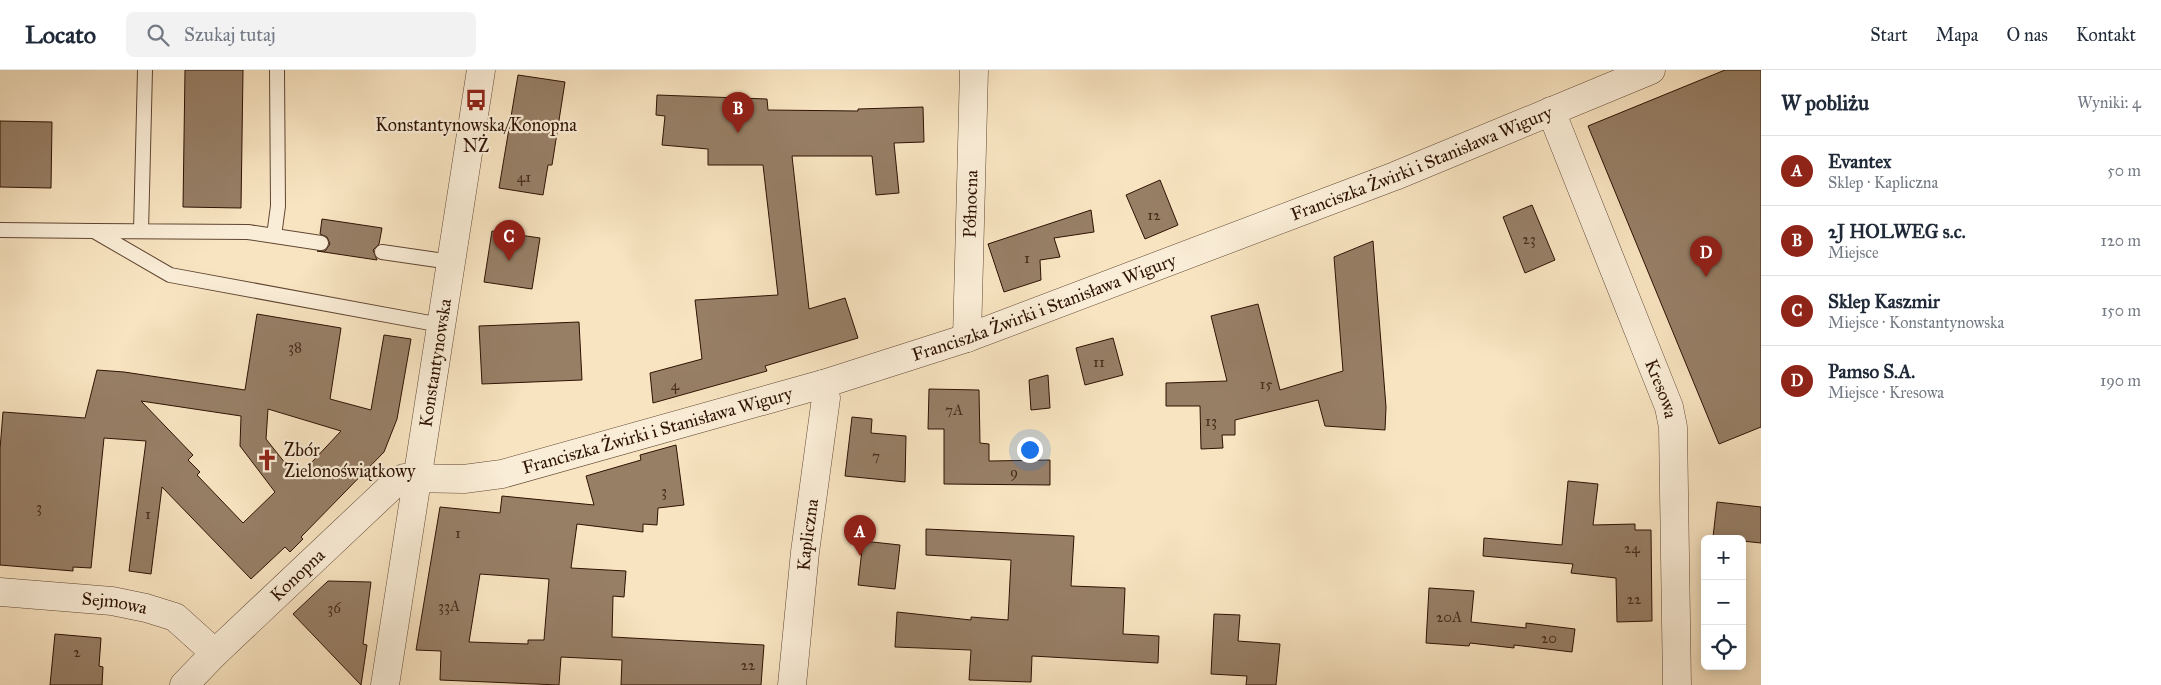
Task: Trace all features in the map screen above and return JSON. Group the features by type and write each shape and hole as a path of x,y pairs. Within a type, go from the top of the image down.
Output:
{"street":[{"name":"Konstantynowska","path":"385,685 481,70"},
{"name":"Północna","path":"967,338 974,70"},
{"name":"Franciszka Żwirki i Stanisława Wigury","path":"416,477 464,479 502,474 823,384 967,338 1395,176 1651,70"},
{"name":"Kresowa","path":"1551,111 1669,407 1673,427 1677,685"},
{"name":"Kapliczna","path":"792,685 806,552 826,398 823,384"},
{"name":"Konopna","path":"184,685 215,653 394,484 404,478 416,477"},
{"name":"Sejmowa","path":"0,592 112,601 146,608 175,617 215,653"}],"lane":[{"path":"141,231 144,70"},
{"path":"274,236 278,206 277,70"},
{"path":"0,230 248,232 321,243"},
{"path":"94,231 170,275 441,325"},
{"path":"382,252 451,262"}],"building":[{"path":"185,70 243,70 241,208 183,207"},
{"path":"1725,70 1761,70 1761,427 1719,444 1588,126"},
{"path":"518,75 565,82 552,165 548,165 543,195 499,188"},
{"path":"657,95 767,99 768,110 858,111 858,109 923,107 924,142 894,143 899,193 876,195 872,156 792,156 809,309 845,298 858,338 765,366 767,371 653,403 650,373 702,359 695,300 778,295 763,165 708,165 708,149 662,145 665,116 656,115"},
{"path":"0,121 52,122 51,188 0,187"},
{"path":"1160,180 1178,225 1145,239 1126,195"},
{"path":"1532,205 1555,260 1525,273 1503,217"},
{"path":"1091,210 1094,232 1054,238 1060,257 1040,260 1041,280 1004,292 988,244"},
{"path":"322,219 382,228 379,244 373,250 377,260 317,251 325,251 330,244 327,237 320,234"},
{"path":"492,231 540,238 532,289 484,282"},
{"path":"1373,241 1386,407 1385,430 1325,426 1318,400 1235,420 1235,435 1222,435 1223,448 1201,449 1200,406 1166,406 1166,383 1227,381 1211,316 1258,304 1280,390 1343,371 1334,257"},
{"path":"257,314 341,328 330,399 371,410 384,335 411,339 397,419 384,452 301,537 303,539 290,552 285,547 251,579 162,487 151,574 129,571 146,441 104,438 91,568 73,567 73,571 0,565 0,449 3,412 85,418 97,370 124,372 245,390","holes":["141,401 241,416 240,446 275,492 243,523 197,475 200,472 188,460 193,455","268,409 341,431 297,478 266,439"]},
{"path":"579,322 582,380 482,384 479,326"},
{"path":"1113,338 1123,375 1085,385 1076,348"},
{"path":"1048,375 1050,408 1031,410 1029,380"},
{"path":"929,389 979,390 980,443 989,444 989,461 1050,460 1050,485 944,484 944,429 928,429"},
{"path":"852,417 872,419 871,433 906,436 905,482 845,476"},
{"path":"676,445 684,505 658,508 657,525 643,524 643,532 577,524 571,568 626,571 624,597 613,596 612,637 764,645 761,685 621,685 622,660 561,657 559,685 440,680 441,651 416,650 440,507 500,513 502,496 594,505 586,476 641,460 640,455","holes":["480,574 549,579 544,640 528,640 528,644 469,642"]},
{"path":"1568,481 1598,484 1593,525 1635,524 1635,530 1651,530 1652,621 1617,622 1616,578 1571,573 1573,564 1483,556 1484,538 1562,545"},
{"path":"1717,502 1761,507 1761,543 1746,541 1746,535 1713,535"},
{"path":"926,529 1074,536 1071,586 1125,588 1123,634 1159,636 1158,663 1032,656 1031,682 969,680 971,650 895,647 897,612 971,620 971,617 1008,620 1011,560 926,555"},
{"path":"863,541 900,545 895,589 858,585"},
{"path":"328,581 371,582 363,644 367,645 361,685 293,614"},
{"path":"1429,588 1474,591 1471,622 1526,628 1526,623 1575,629 1572,652 1514,645 1514,648 1470,643 1469,646 1426,643"},
{"path":"1214,614 1240,615 1238,641 1280,644 1276,685 1246,685 1247,676 1211,674"},
{"path":"55,634 101,638 99,666 103,667 102,685 50,685"}],"place":[{"name":"Konstantynowska/Konopna NŻ","path":"476,100"},
{"name":"2J HOLWEG s.c.","path":"738,133"},
{"name":"Sklep Kaszmir","path":"509,261"},
{"name":"Pamso S.A.","path":"1706,277"},
{"name":"Zbór Zielonoświątkowy","path":"267,460"},
{"name":"Evantex","path":"860,556"}]}
